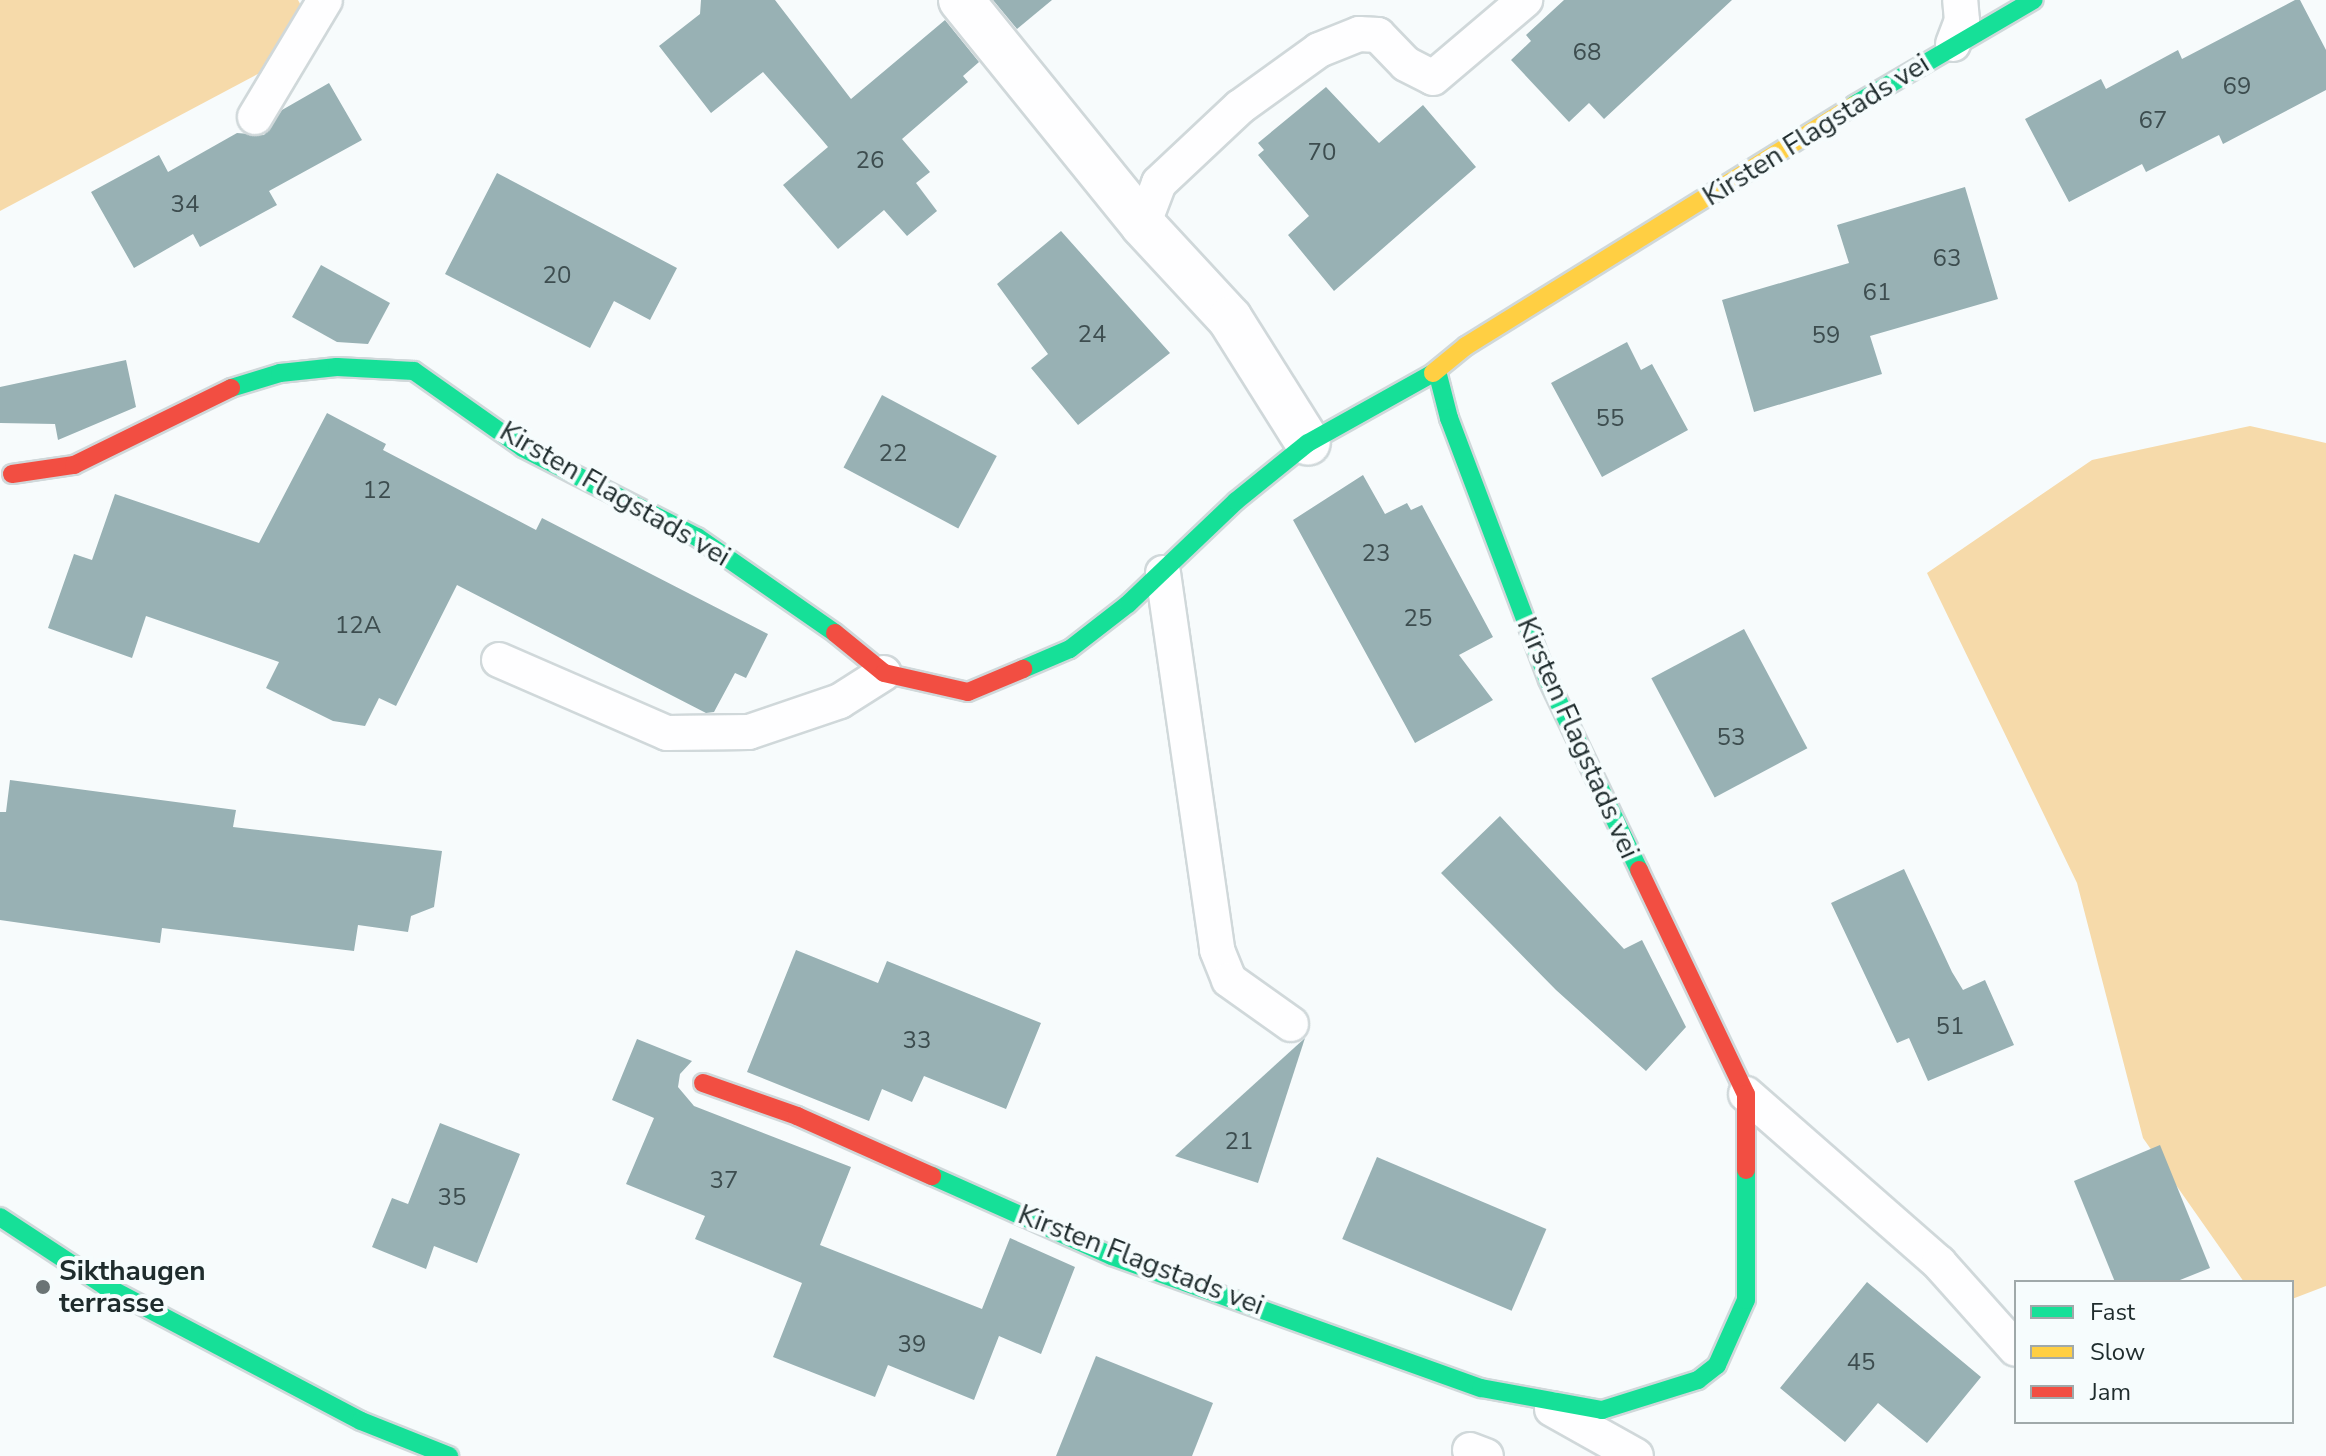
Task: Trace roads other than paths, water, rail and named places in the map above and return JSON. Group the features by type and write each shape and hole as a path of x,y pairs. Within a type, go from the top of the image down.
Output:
{"street":[{"path":"961,0 1143,225 1230,319 1308,443"},
{"name":"Kirsten Flagstads vei","path":"12,474 74,465 230,388 280,373 337,367 414,371 523,448 697,537 814,615 884,673 968,692 1070,649 1163,573 1236,501 1308,443 1437,371 1466,346 1953,44 2034,0"},
{"name":"Kirsten Flagstads vei","path":"703,1083 797,1116 1112,1256 1481,1388 1542,1402 1613,1408 1698,1380 1717,1365 1746,1300 1746,1094 1548,680 1449,418 1437,371"},
{"path":"0,1217 105,1286 361,1421 449,1456"}],"lane":[{"path":"255,117 325,0"},
{"path":"1143,225 1159,183 1240,107 1319,50 1359,34 1378,35 1406,64 1433,78 1525,0"},
{"name":"Kirsten Flagstads vei","path":"1953,44 1962,21 1960,0"},
{"path":"1163,573 1196,777 1217,950 1229,980 1291,1024"},
{"path":"499,660 667,733 749,732 840,701 884,673"},
{"name":"Kirsten Flagstads vei","path":"1746,1094 1939,1263 2014,1347"},
{"name":"Kirsten Flagstads vei","path":"1542,1402 1636,1456"}],"place":[{"name":"Sikthaugen terrasse","path":"43,1287"}]}
